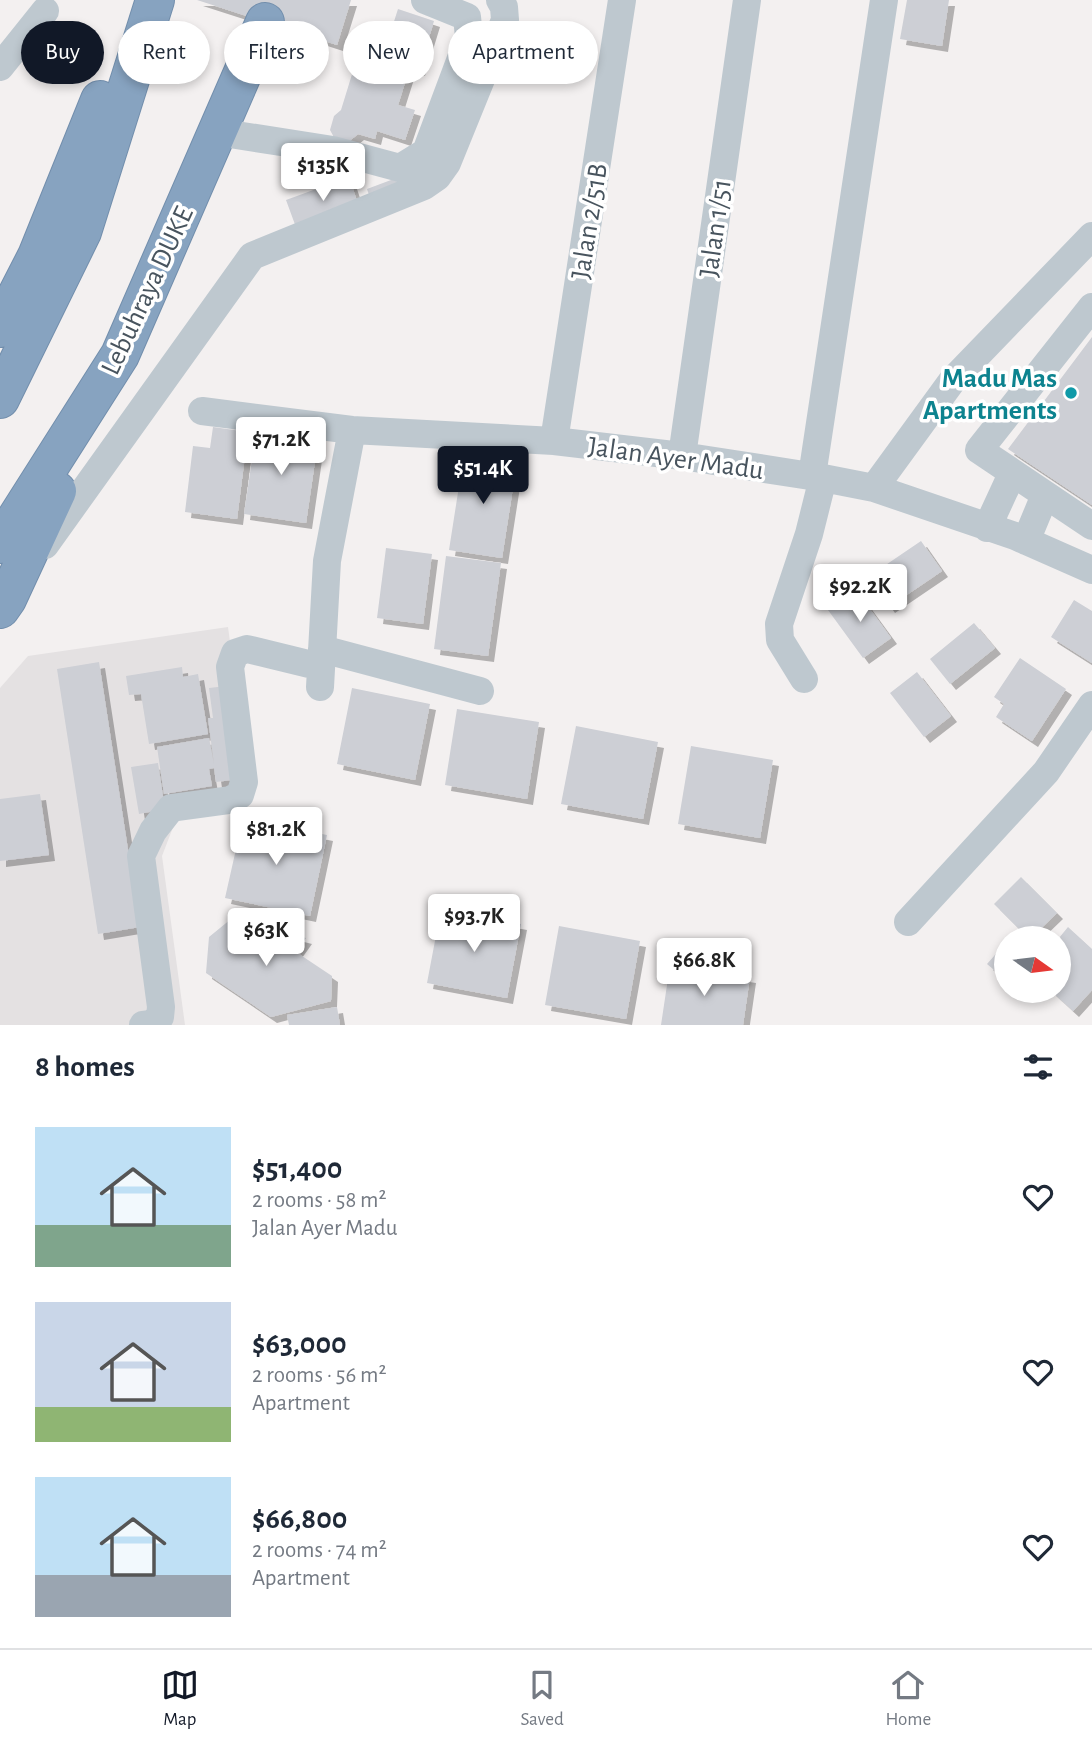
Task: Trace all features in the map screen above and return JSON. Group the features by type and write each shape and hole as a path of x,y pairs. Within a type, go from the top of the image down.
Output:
{"highway":[{"path":"0,328 37,256 99,101 148,0"},
{"path":"0,399 82,232 155,0"},
{"name":"Lebuhraya DUKE","path":"0,544 120,355 238,84"},
{"path":"4,604 120,355"}],"street":[{"path":"217,132 333,150 400,167 426,152 469,37 467,17 425,0"},
{"path":"4,604 253,256 424,186 437,177 447,163 505,20 504,7 500,0"},
{"name":"Jalan 2/51B","path":"554,442 622,0"},
{"name":"Jalan 1/51","path":"682,456 747,0"},
{"path":"804,679 780,640 779,624 809,534 884,0"},
{"path":"0,67 45,11"},
{"path":"874,488 952,381 1092,236"},
{"path":"1092,307 979,450 1092,526"},
{"name":"Jalan Ayer Madu","path":"202,411 352,430 554,442 682,456 817,477 874,488 1026,541 1092,570"},
{"path":"321,667 327,561 352,430"},
{"path":"987,527 1012,474"},
{"path":"1026,541 1045,495"},
{"path":"143,1025 151,1024 160,1017 162,1007 141,856 153,831 171,808 230,800 240,794 244,782 230,667 235,653 247,649 321,667 480,691"},
{"path":"908,922 1046,772 1092,705"}],"shaded area":[{"path":"228,627 249,783 177,817 162,856 185,1025 0,1025 0,688 28,656"}],"building":[{"path":"197,0 351,0 337,45 329,42 329,21 262,21"},
{"path":"907,0 949,0 942,46 900,39"},
{"path":"398,9 434,21 394,21"},
{"path":"349,84 405,84 398,105 415,110 405,140 377,131 375,139 358,134 347,143 336,141 330,130 334,116 341,110"},
{"path":"349,177 359,207 297,230 286,200"},
{"path":"399,177 403,188 371,201 367,189"},
{"name":"Madu Mas Apartments","path":"1092,337 1092,505 1008,449"},
{"path":"213,427 248,432 237,519 185,512 193,446 210,448"},
{"path":"256,432 318,441 306,523 244,514"},
{"path":"464,454 517,462 502,558 449,550"},
{"path":"921,541 942,571 889,607 868,577"},
{"path":"386,548 432,554 423,624 377,618"},
{"path":"446,556 501,563 488,656 434,649"},
{"path":"856,590 891,638 863,658 828,610"},
{"path":"1074,600 1092,611 1092,663 1051,637"},
{"path":"974,623 995,648 950,684 930,659"},
{"path":"1020,658 1066,689 1032,741 996,717 1004,704 994,697"},
{"path":"99,662 140,927 98,934 57,669"},
{"path":"182,667 183,677 198,674 208,734 149,744 141,694 129,695 126,676"},
{"path":"917,672 951,716 924,737 890,693"},
{"path":"235,685 247,778 216,782 214,768 209,769 212,786 164,794 157,747 209,738 214,764 208,718 213,718 209,688"},
{"path":"352,688 430,704 415,780 337,764"},
{"path":"457,709 539,722 527,799 445,785"},
{"path":"576,726 658,742 643,819 561,804"},
{"path":"691,746 773,760 760,838 678,824"},
{"path":"158,763 165,809 139,814 131,767"},
{"path":"40,794 49,855 0,861 0,799"},
{"path":"243,818 327,835 310,916 225,898"},
{"path":"1021,877 1057,913 1043,926 1016,926 994,904"},
{"path":"441,909 521,924 507,998 427,983"},
{"path":"231,919 306,938 296,952 332,976 331,1001 271,1017 206,973 209,937"},
{"path":"559,926 640,941 626,1019 545,1005"},
{"path":"1071,930 1092,949 1092,990 1073,1011 1064,1003 1071,1003"},
{"path":"994,956 994,970 987,964"},
{"path":"670,965 750,977 743,1025 661,1025"},
{"path":"337,1007 340,1025 289,1025 287,1015"}],"place":[{"name":"Madu Mas Apartments","path":"1071,393"}]}
